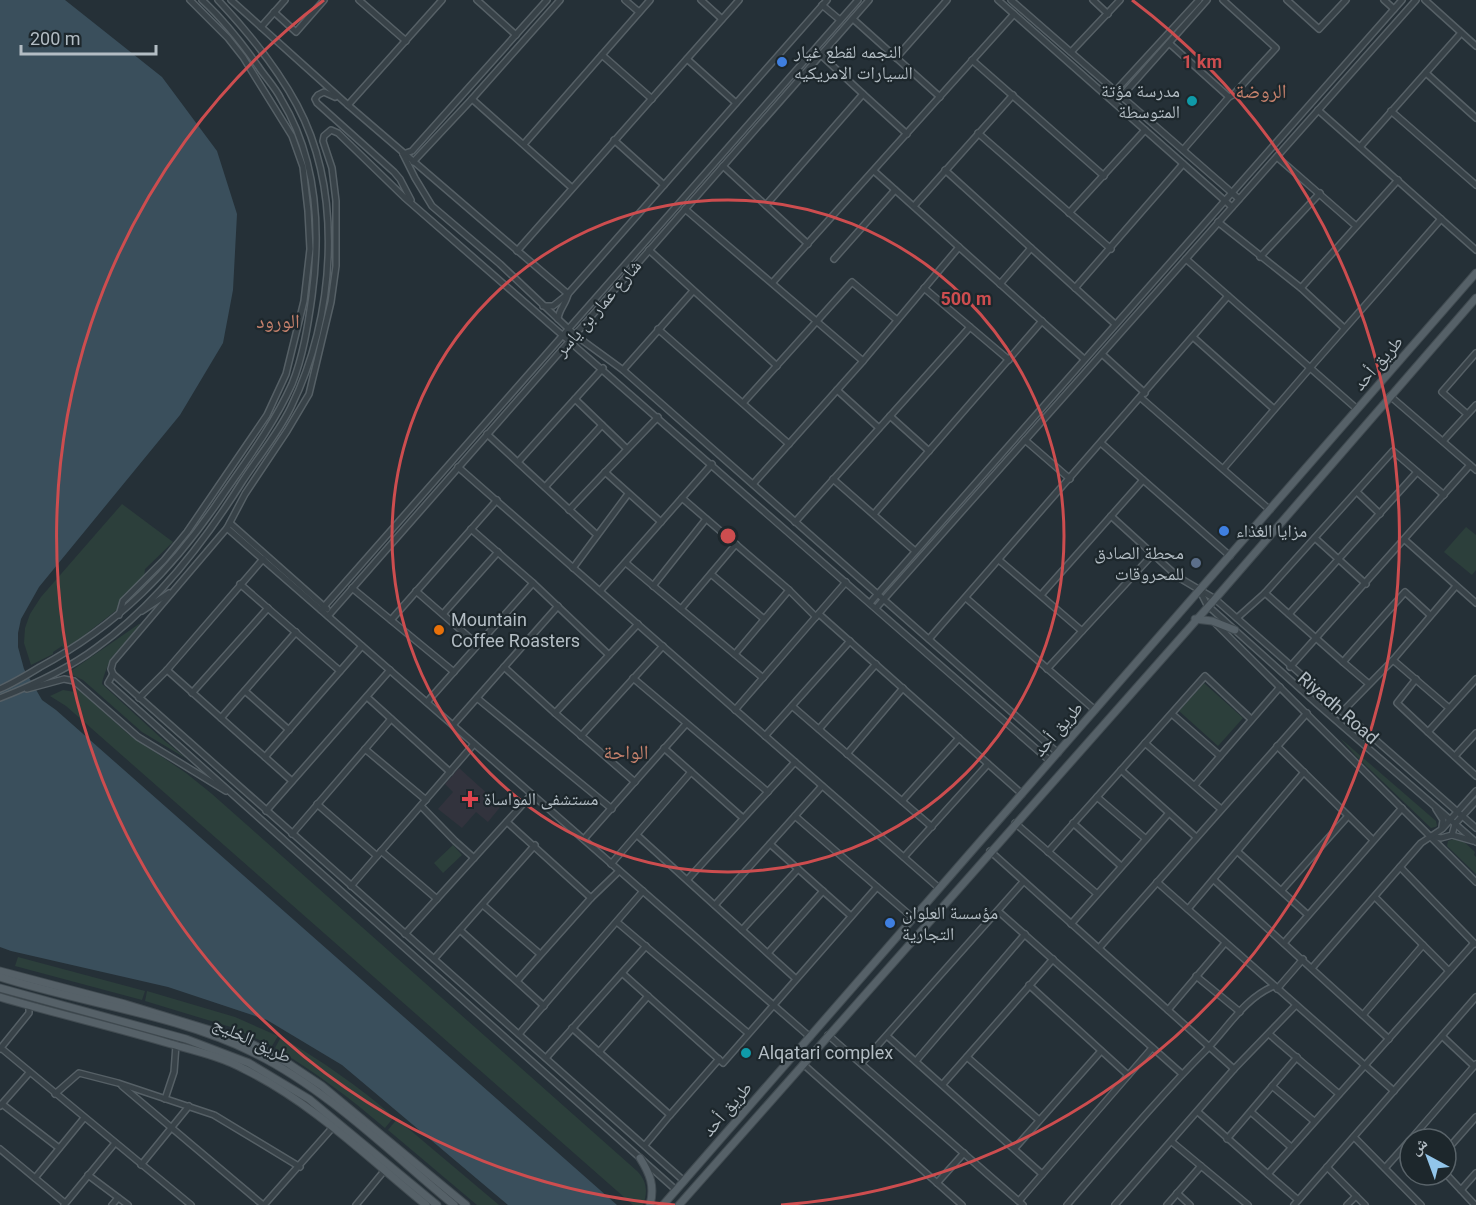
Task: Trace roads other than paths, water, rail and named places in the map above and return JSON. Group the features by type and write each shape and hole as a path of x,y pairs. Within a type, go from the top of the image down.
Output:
{"main road":[{"name":"طريق أحد","path":"663,1205 1476,273"},
{"name":"طريق أحد","path":"679,1205 1215,598 1476,298"},
{"path":"1195,619 1212,621 1235,630"},
{"path":"0,971 125,1004 233,1037 289,1064 322,1086 466,1205"},
{"name":"طريق الخليج","path":"0,977 166,1022 224,1040 254,1053 317,1092 454,1205"},
{"name":"طريق الخليج","path":"0,988 186,1039 220,1050 249,1063 309,1099 387,1168 437,1205"},
{"path":"0,997 176,1045 243,1068 276,1086 333,1127 387,1168 426,1205"},
{"path":"63,1014 85,1011"},
{"path":"356,1123 372,1128"},
{"path":"640,1158 651,1179 650,1205"},
{"path":"404,1185 418,1189"}],"street":[{"path":"119,615 123,601 164,560 187,532 267,415 281,386 297,336 304,301 310,249 308,211 303,167 292,136 243,57 228,38 190,0"},
{"path":"0,689 62,655 119,615 152,585 199,529 260,440 288,391 301,355 316,269 316,206 310,171 299,135 282,99 236,36 202,0"},
{"path":"3,697 68,666 95,649 135,615 188,558 208,534 274,438 291,408 310,360 318,330 328,267 323,183 311,138 298,106 277,71 243,27 218,0"},
{"path":"231,0 516,252 568,294"},
{"path":"261,27 285,0"},
{"path":"274,12 296,32 324,0"},
{"path":"359,0 406,41"},
{"path":"348,105 442,0"},
{"path":"477,0 516,35"},
{"path":"403,153 412,151 547,0"},
{"path":"413,162 560,0"},
{"path":"625,0 639,12"},
{"path":"524,144 650,0"},
{"path":"701,0 722,19"},
{"path":"516,252 739,0"},
{"name":"شارع عمار بن ياسر","path":"323,608 858,0"},
{"name":"شارع عمار بن ياسر","path":"329,614 869,0"},
{"path":"896,58 947,0"},
{"path":"998,0 1232,207"},
{"path":"1011,0 1239,199"},
{"path":"1093,0 1108,14"},
{"path":"1071,52 1120,0"},
{"path":"1109,98 1199,0"},
{"path":"1115,104 1207,0"},
{"path":"1183,150 1276,48 1223,0"},
{"path":"1287,0 1320,29 1346,0"},
{"path":"1384,0 1394,9"},
{"path":"870,603 1402,0"},
{"path":"876,608 1416,0"},
{"path":"1425,0 1476,46"},
{"path":"543,306 553,306 568,294 824,2 840,20"},
{"path":"773,282 1014,14"},
{"path":"853,19 940,97"},
{"path":"1360,147 1461,33"},
{"path":"1169,43 1229,97"},
{"path":"602,55 652,99"},
{"path":"821,55 907,134"},
{"path":"687,59 736,103"},
{"path":"972,60 1104,176"},
{"path":"1425,73 1476,118"},
{"path":"342,100 324,92 315,99 317,104 394,172 414,206"},
{"path":"766,205 863,94"},
{"path":"914,206 1013,95"},
{"path":"472,99 571,188"},
{"path":"1318,110 1476,250"},
{"path":"1391,111 1476,185"},
{"path":"684,1181 266,811 113,674 111,669 113,662 229,525 245,494 288,431 309,394 332,302 336,266 336,201 333,168 323,141 324,136 331,130 338,133 414,206 603,368 1050,761"},
{"path":"1069,213 1145,130"},
{"path":"978,133 1111,249"},
{"path":"614,140 664,185"},
{"path":"403,153 432,206 500,264 575,335 623,370 1058,753"},
{"path":"1277,156 1356,226"},
{"path":"1075,288 1183,164"},
{"path":"723,166 808,243"},
{"path":"874,171 1084,359"},
{"path":"945,171 1115,324"},
{"path":"1301,288 1398,180"},
{"path":"834,259 895,190"},
{"path":"1260,258 1320,194"},
{"path":"685,208 863,361"},
{"path":"1223,470 1441,219"},
{"path":"1218,222 1260,258 1301,288 1344,328"},
{"path":"753,484 863,361 959,247"},
{"path":"1000,284 1032,248"},
{"path":"649,250 777,366"},
{"path":"1186,259 1357,409"},
{"path":"743,404 852,282 897,320"},
{"path":"924,288 1009,360"},
{"path":"623,370 693,291"},
{"path":"558,319 568,294"},
{"path":"929,639 1228,296"},
{"path":"874,514 1042,321"},
{"path":"795,522 970,327"},
{"path":"658,329 789,444"},
{"path":"1193,337 1274,409"},
{"path":"1467,414 1442,392 1476,353"},
{"path":"1102,354 1223,470 1270,510"},
{"path":"518,462 603,368"},
{"path":"281,386 288,391"},
{"path":"837,390 879,428"},
{"path":"1390,396 1476,470"},
{"path":"575,399 627,449"},
{"path":"1443,441 1476,405"},
{"path":"570,510 658,417"},
{"path":"890,417 929,451"},
{"path":"545,487 602,425"},
{"path":"487,434 597,535"},
{"path":"1025,440 1070,478"},
{"path":"1101,443 1230,556"},
{"path":"1237,618 1265,593 1393,451 1444,495"},
{"path":"600,591 712,465"},
{"path":"1290,667 1470,465"},
{"path":"458,467 939,888"},
{"path":"605,472 661,522"},
{"path":"1289,614 1417,472"},
{"path":"833,479 915,551"},
{"path":"1041,595 1143,480"},
{"path":"1357,492 1380,513"},
{"path":"573,568 628,494"},
{"path":"682,498 850,641 1022,794"},
{"path":"391,620 497,500"},
{"name":"Riyadh Road","path":"1112,516 1178,577 1215,598 1290,667 1476,828"},
{"path":"653,586 706,519"},
{"path":"229,525 263,559 323,608"},
{"path":"229,525 323,608 362,646 810,1037"},
{"path":"471,529 533,583 609,655"},
{"path":"1315,538 1366,584"},
{"path":"1405,540 1476,603"},
{"path":"681,609 736,544"},
{"path":"443,614 498,552"},
{"path":"1047,669 1153,554"},
{"path":"140,698 263,559"},
{"path":"999,560 1082,631"},
{"path":"626,562 763,678"},
{"path":"711,574 764,619"},
{"path":"735,710 846,582"},
{"path":"427,702 533,583"},
{"path":"240,584 340,671"},
{"path":"1342,712 1393,660 1456,586"},
{"path":"352,588 454,672"},
{"path":"735,654 789,590"},
{"path":"1200,590 1207,605 1476,842"},
{"path":"416,591 478,645"},
{"path":"135,615 173,592"},
{"path":"1342,662 1405,592 1430,615"},
{"path":"1265,593 1369,684"},
{"path":"966,598 1095,710"},
{"path":"453,725 558,606"},
{"path":"192,693 268,608"},
{"path":"1212,621 1402,808 1433,835 1476,882"},
{"path":"555,713 638,624"},
{"path":"221,718 296,632"},
{"path":"765,736 850,641"},
{"path":"265,757 362,646"},
{"path":"581,736 663,646"},
{"path":"1393,660 1449,708"},
{"path":"819,729 876,664"},
{"path":"504,667 635,782"},
{"path":"167,670 292,781"},
{"path":"266,811 390,670"},
{"path":"113,674 108,683 676,1190"},
{"path":"1048,852 1204,676 1251,719"},
{"path":"633,678 768,792"},
{"path":"3,697 64,679 74,681 138,737 232,794"},
{"path":"1416,679 1397,703 1476,776"},
{"path":"1428,732 1476,679"},
{"path":"1195,785 1280,687"},
{"path":"847,753 903,688"},
{"path":"245,691 289,730"},
{"path":"366,697 450,772"},
{"path":"477,698 612,809"},
{"path":"792,706 932,826"},
{"path":"1099,948 1306,713"},
{"path":"1172,714 1220,756"},
{"path":"292,834 391,719"},
{"path":"584,839 686,724"},
{"path":"1455,756 1476,733"},
{"path":"902,801 959,738"},
{"path":"1145,743 1221,808"},
{"path":"351,886 474,744"},
{"path":"1276,746 1373,840"},
{"path":"366,748 426,800"},
{"path":"664,748 743,818"},
{"path":"688,879 795,762"},
{"path":"198,764 200,774"},
{"path":"904,857 988,764"},
{"path":"1121,770 1196,837"},
{"path":"611,864 691,772"},
{"path":"1188,909 1304,772"},
{"path":"715,905 822,786"},
{"path":"1460,814 1476,791"},
{"path":"405,934 532,794"},
{"path":"1097,797 1146,838"},
{"path":"1312,968 1400,867 1433,835 1476,801"},
{"path":"1432,802 1443,820 1442,829"},
{"path":"316,804 437,899"},
{"path":"421,806 474,858"},
{"path":"1284,943 1402,808"},
{"path":"1071,924 1169,813"},
{"path":"795,816 913,918"},
{"path":"1281,890 1348,816"},
{"path":"1452,835 1453,821"},
{"path":"507,822 591,898"},
{"path":"1016,823 1096,893"},
{"path":"1073,824 1121,866"},
{"path":"637,835 795,978"},
{"path":"1433,835 1442,838 1452,835 1476,842"},
{"path":"770,844 851,916"},
{"path":"434,959 535,845"},
{"path":"990,851 1234,1070"},
{"path":"1238,852 1308,915"},
{"path":"1268,1174 1475,944 1400,867"},
{"path":"742,930 798,869"},
{"path":"517,981 619,870"},
{"path":"1214,880 1389,1039"},
{"path":"862,1063 1023,882"},
{"path":"1157,882 1394,1091"},
{"path":"622,973 723,1063 877,886"},
{"path":"519,1035 643,891"},
{"path":"768,953 823,891"},
{"path":"1375,897 1449,971"},
{"path":"483,905 540,954"},
{"path":"998,911 1181,1074"},
{"path":"617,922 748,1033"},
{"path":"460,930 544,1006"},
{"path":"916,1061 1025,934"},
{"path":"1168,1010 1225,943"},
{"path":"1363,1015 1423,945"},
{"path":"546,1058 646,946"},
{"path":"943,1084 1053,959"},
{"path":"1067,1205 1181,1074 1251,998 1276,987 1303,959"},
{"path":"1197,976 1240,1012"},
{"path":"1029,985 1128,1075"},
{"path":"599,1052 648,996"},
{"path":"1198,1112 1296,1202 1476,997"},
{"path":"1115,1205 1234,1070 1296,1005"},
{"path":"29,1006 28,1012 0,1048 191,1205"},
{"path":"572,1028 670,1115"},
{"path":"1269,1034 1339,1094"},
{"path":"828,1035 1021,1203 1042,1174 1152,1048"},
{"path":"887,1036 1042,1174"},
{"path":"1421,1127 1475,1065 1442,1036"},
{"path":"165,1099 174,1072 176,1045"},
{"path":"1015,1148 1101,1051"},
{"path":"967,1057 1039,1120"},
{"path":"1227,1139 1297,1057"},
{"path":"645,1145 719,1059"},
{"path":"803,1064 960,1204"},
{"path":"29,1073 1,1105 59,1148"},
{"path":"55,1094 79,1073 118,1083 214,1115 300,1167"},
{"path":"118,1083 264,1205 333,1127"},
{"path":"1272,1086 1314,1121"},
{"path":"141,1165 189,1106"},
{"path":"1251,1112 1292,1147"},
{"path":"1458,1137 1476,1117"},
{"path":"35,1178 84,1118"},
{"path":"1354,1137 1421,1205"},
{"path":"1172,1142 1245,1204"},
{"path":"0,1149 64,1204 115,1143"},
{"path":"937,1183 964,1153"},
{"path":"1385,1168 1398,1154"},
{"path":"1167,1205 1201,1166"},
{"path":"1327,1167 1365,1205"},
{"path":"356,1205 387,1168"},
{"path":"1461,1190 1476,1173"},
{"path":"88,1175 128,1205"},
{"path":"1458,1187 1475,1205"},
{"path":"1177,1193 1190,1205"},
{"path":"1347,1205 1356,1196"},
{"path":"112,1205 118,1198"}],"water":[{"path":"0,0 65,0 162,77 217,151 237,214 233,290 223,343 180,415 39,587 21,619 18,633 18,647 24,669 42,700 617,1205 508,1205 342,1065 267,1020 168,987 0,947"}],"place":[{"name":"النجمه لقطع غيار السيارات الامريكيه","path":"782,62"},
{"name":"مدرسة مؤتة المتوسطة","path":"1192,101"},
{"name":"مزايا الغذاء","path":"1224,531"},
{"name":"محطة الصادق للمحروقات","path":"1196,563"},
{"name":"Mountain Coffee Roasters","path":"439,630"},
{"name":"مستشفى المواساة","path":"470,799"},
{"name":"مؤسسة العلوان التجارية","path":"890,923"},
{"name":"Alqatari complex","path":"746,1053"}],"district":[{"name":"الروضة","path":"1261,91"},
{"name":"الورود","path":"278,321"},
{"name":"الواحة","path":"626,752"}]}
